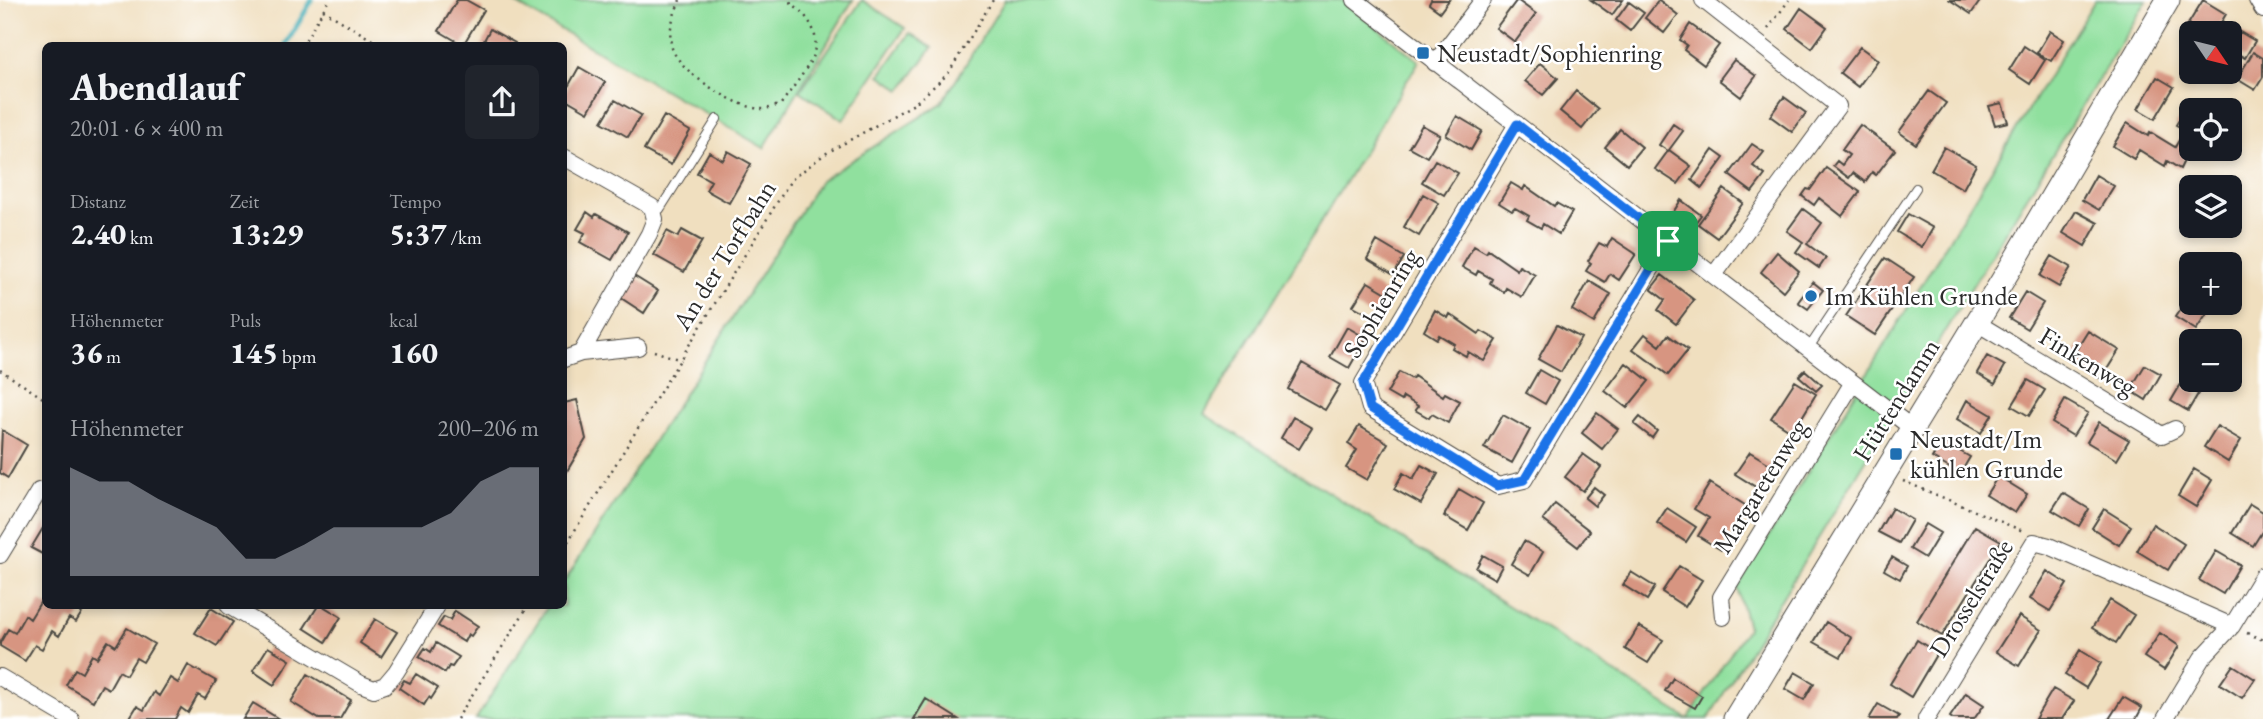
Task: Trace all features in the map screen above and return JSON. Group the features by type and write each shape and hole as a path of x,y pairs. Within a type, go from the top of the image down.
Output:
{"street":[{"path":"1355,0 1912,428"},
{"path":"1435,62 1483,0"},
{"path":"1703,0 1838,106 1714,275"},
{"name":"Hüttendamm","path":"1735,719 1977,323 2168,0"},
{"path":"2257,0 2263,10"},
{"name":"Sophienring","path":"1517,124 1363,383 1370,408 1497,486 1524,480 1668,241"},
{"path":"567,159 652,207 654,219 649,234 580,354"},
{"name":"Finkenweg","path":"1977,323 2162,435 2175,429"},
{"path":"567,358 638,346"},
{"name":"Margaretenweg","path":"1723,617 1721,597 1852,384"},
{"path":"0,555 42,490"},
{"name":"Drosselstraße","path":"1926,719 2034,542 2049,546 2232,626"},
{"path":"2165,719 2202,658 2232,626 2263,575"},
{"path":"234,609 361,684 374,689 385,685 396,672 435,609"},
{"path":"0,677 71,719"}],"lane":[{"path":"653,212 660,209 717,119"},
{"path":"1808,349 1916,188"}],"path":[{"path":"304,42 328,0"},
{"path":"680,0 670,27 672,48 680,64 730,100 764,109 781,104 817,46 815,31 809,19 788,0"},
{"name":"An der Torfbahn","path":"567,543 791,180 825,154 914,104 948,74 993,0"},
{"path":"1758,43 1789,0"},
{"path":"323,10 375,42"},
{"path":"638,346 681,360"},
{"path":"0,370 42,397"},
{"path":"1897,478 2027,533 2034,542"},
{"path":"457,719 526,609"}],"green space":[{"path":"510,0 853,0 764,148"},
{"path":"862,0 905,28 843,120 800,91"},
{"path":"1005,0 1342,0 1419,61 1204,414 1688,719 476,719 546,609 567,609 567,577 820,181 942,103"},
{"path":"2095,0 2147,0 1708,719 1688,719 1748,627 1737,588"},
{"path":"910,33 932,48 901,90 880,75"}],"building":[{"path":"457,0 466,0 484,10 465,42 458,42 439,31"},
{"path":"1431,0 1449,0 1440,12 1429,4"},
{"path":"1517,0 1536,14 1515,42 1496,28"},
{"path":"1591,0 1623,0 1612,15"},
{"path":"1659,0 1678,15 1664,33 1645,18"},
{"path":"1950,0 1981,0 1971,14"},
{"path":"2203,0 2226,14 2222,21 2190,21"},
{"path":"1629,2 1644,13 1630,31 1616,20"},
{"path":"1801,8 1827,27 1812,48 1787,29"},
{"path":"1690,24 1719,45 1704,65 1684,50 1687,45 1680,40"},
{"path":"490,29 513,42 483,42"},
{"path":"2050,31 2064,40 2051,61 2037,53"},
{"path":"2242,33 2255,41 2245,58 2242,56"},
{"path":"2024,46 2045,60 2030,84 2009,70"},
{"path":"1860,47 1878,60 1858,87 1840,73"},
{"path":"2253,52 2263,58 2263,77 2255,90 2242,82 2242,71"},
{"path":"1734,60 1756,76 1741,97 1719,80"},
{"path":"1540,63 1558,78 1543,95 1525,81"},
{"path":"579,67 605,82 588,112 567,100 567,89"},
{"path":"2157,77 2174,87 2155,119 2138,109"},
{"path":"1576,91 1598,109 1582,129 1560,111"},
{"path":"1929,91 1946,103 1916,144 1899,132"},
{"path":"1784,97 1806,113 1792,132 1770,116"},
{"path":"615,100 641,115 628,137 602,122"},
{"path":"2002,103 2008,122 1995,125 1989,106"},
{"path":"664,116 690,131 671,165 644,150"},
{"path":"1457,116 1482,131 1471,150 1446,135"},
{"path":"2127,123 2148,136 2150,132 2175,147 2179,140 2179,161 2184,161 2180,169 2167,161 2165,166 2139,150 2134,159 2113,146"},
{"path":"1673,124 1683,131 1669,150 1691,166 1678,184 1655,169 1668,151 1659,145"},
{"path":"1422,125 1440,135 1427,157 1409,147"},
{"path":"1860,125 1895,150 1876,175 1872,172 1865,182 1853,173 1849,178 1833,166 1837,161 1842,165 1849,155 1842,150"},
{"path":"1620,129 1642,147 1627,165 1605,147"},
{"path":"1752,144 1764,152 1753,166 1765,175 1752,192 1729,175"},
{"path":"1944,147 1976,165 1963,189 1931,170"},
{"path":"1713,150 1724,158 1702,188 1692,180"},
{"path":"728,151 751,164 729,203 706,190 711,181 697,173 709,152 723,160"},
{"path":"1435,160 1458,173 1444,195 1422,182"},
{"path":"1826,168 1860,192 1842,216 1819,198 1814,205 1802,196 1807,189 1810,190"},
{"path":"2096,175 2114,186 2099,210 2082,200"},
{"path":"1511,183 1523,190 1525,186 1554,206 1556,203 1572,212 1559,234 1543,224 1541,228 1527,220 1529,216 1515,208 1512,211 1499,203"},
{"path":"1724,189 1743,203 1717,238 1698,224"},
{"path":"1423,194 1439,203 1419,236 1404,227"},
{"path":"1681,200 1701,215 1691,228 1672,214"},
{"path":"1803,209 1822,223 1807,244 1826,258 1819,268 1796,252 1803,242 1787,231"},
{"path":"2076,211 2098,223 2085,246 2063,233"},
{"path":"587,212 594,217 596,214 628,232 612,260 580,242 585,233 577,229"},
{"path":"1908,214 1933,228 1922,247 1897,232"},
{"path":"682,230 702,241 684,272 654,255 667,231 678,237"},
{"path":"1612,238 1636,254 1619,280 1610,274 1605,282 1586,271 1591,263 1588,261 1599,243 1607,247"},
{"path":"1377,241 1404,257 1394,275 1367,259"},
{"path":"1474,246 1486,253 1488,250 1517,270 1519,266 1535,275 1522,297 1506,288 1504,292 1490,283 1492,279 1478,271 1476,275 1462,267"},
{"path":"1777,252 1799,271 1783,291 1761,272"},
{"path":"2052,256 2071,267 2059,287 2040,276"},
{"path":"1885,258 1914,277 1875,335 1846,316"},
{"path":"1662,275 1694,300 1676,324 1658,310 1665,300 1651,289"},
{"path":"634,276 658,291 644,313 621,298"},
{"path":"1589,281 1611,294 1594,323 1572,310"},
{"path":"1368,282 1390,295 1377,319 1353,306"},
{"name":"Im Kühlen Grunde","path":"1813,282 1823,290 1808,309 1798,302"},
{"path":"2025,292 2043,303 2027,329 2009,318"},
{"path":"1435,310 1448,318 1450,314 1479,334 1481,331 1497,340 1484,361 1468,352 1466,356 1452,348 1454,344 1439,335 1437,339 1424,331"},
{"path":"2179,311 2179,315 2206,315 2197,329 2175,317"},
{"path":"1557,325 1581,338 1561,372 1538,359"},
{"path":"1347,327 1366,338 1349,368 1330,357"},
{"path":"2088,331 2119,350 2101,379 2070,360"},
{"path":"1645,334 1660,346 1668,335 1688,350 1668,375 1633,349"},
{"path":"1987,356 2005,366 1995,384 1977,373"},
{"path":"1302,363 1340,385 1325,410 1288,389"},
{"path":"1626,363 1649,381 1627,408 1605,391"},
{"path":"2145,365 2161,374 2146,400 2130,390"},
{"path":"1539,370 1558,381 1545,404 1526,393"},
{"path":"1805,370 1822,385 1816,391 1799,376"},
{"path":"1399,372 1412,379 1414,376 1443,396 1445,393 1460,401 1448,423 1432,414 1429,418 1415,410 1418,406 1403,397 1401,401 1387,393"},
{"path":"2028,380 2045,390 2029,416 2012,406"},
{"path":"1795,381 1816,394 1793,432 1771,418"},
{"path":"2179,387 2179,392 2198,394 2188,411 2171,401"},
{"path":"577,400 586,439 567,471 567,402"},
{"path":"1967,400 1992,415 1981,433 1957,419"},
{"path":"2065,400 2088,413 2073,436 2052,423"},
{"path":"1597,413 1618,429 1602,449 1582,433"},
{"path":"1503,415 1530,430 1512,463 1484,448"},
{"path":"1293,417 1312,428 1299,449 1281,438"},
{"path":"1640,417 1657,431 1652,438 1634,424"},
{"path":"2099,422 2129,440 2117,460 2087,442"},
{"path":"1359,426 1388,443 1367,480 1346,468 1357,450 1348,444"},
{"path":"2217,426 2241,440 2228,462 2204,447"},
{"path":"2,430 27,445 8,478 0,473"},
{"path":"1942,441 1970,457 1960,474 1932,458"},
{"path":"1750,452 1773,466 1759,489 1735,474"},
{"path":"1583,454 1601,467 1583,491 1565,477"},
{"path":"1421,465 1438,474 1421,504 1394,489 1403,473 1413,479"},
{"path":"2194,469 2212,480 2196,507 2178,496"},
{"path":"1998,476 2027,494 2015,513 1986,495"},
{"path":"1710,483 1748,507 1721,550 1698,536 1709,518 1694,509"},
{"path":"1594,487 1604,495 1595,506 1585,498"},
{"path":"1459,489 1483,503 1468,530 1444,516"},
{"path":"2063,493 2089,509 2079,526 2052,510"},
{"path":"1555,504 1590,531 1578,547 1543,520"},
{"path":"2250,504 2263,512 2263,530 2253,546 2232,533"},
{"path":"1667,508 1696,527 1686,542 1657,523"},
{"path":"1892,508 1912,520 1899,543 1878,532"},
{"path":"2104,509 2131,526 2119,545 2092,528"},
{"path":"1925,524 1940,533 1925,558 1910,549"},
{"path":"2153,524 2184,544 2168,570 2137,551"},
{"path":"1975,526 2001,541 1942,636 1917,621"},
{"path":"42,530 42,554 31,548"},
{"path":"1524,541 1543,552 1530,575 1511,564"},
{"path":"2216,551 2240,565 2223,594 2199,580"},
{"path":"1483,555 1502,566 1495,579 1476,568"},
{"path":"1892,557 1907,566 1900,579 1884,570"},
{"path":"1679,566 1702,580 1685,607 1662,592"},
{"path":"2047,571 2067,584 2050,611 2030,599"},
{"path":"1631,572 1655,587 1647,600 1623,585"},
{"path":"2110,600 2134,615 2116,643 2092,628"},
{"path":"41,601 42,609 84,609 76,622 69,618 59,636 52,631 42,649 35,645 25,661 0,646 0,643 8,629 15,633 25,615 30,619"},
{"path":"210,609 233,622 217,646 195,633"},
{"path":"316,609 328,609 341,617 326,642 304,628"},
{"path":"455,611 478,626 471,636 468,634 464,642 438,626 444,617 450,620"},
{"path":"2019,616 2041,630 2019,666 1996,652"},
{"path":"375,619 397,632 381,657 360,643"},
{"path":"1826,622 1852,638 1841,657 1814,642"},
{"path":"1639,626 1663,640 1648,663 1625,649"},
{"path":"127,628 154,644 143,662 136,658 126,675 119,671 109,689 102,685 93,701 66,685 75,669 82,673 92,655 97,658 108,641 116,646"},
{"path":"2160,633 2179,646 2164,670 2144,657"},
{"path":"1917,640 1937,653 1911,697 1890,684"},
{"path":"436,643 459,657 445,673 419,657 425,648 431,652"},
{"path":"268,647 290,660 274,685 253,671"},
{"path":"2080,650 2101,663 2086,688 2065,675"},
{"path":"188,665 216,681 205,699 198,695 188,713 181,708 175,719 129,719 137,706 144,710 154,692 159,696 170,678 178,683"},
{"path":"2233,665 2255,679 2242,698 2220,684"},
{"path":"1795,672 1814,683 1804,700 1785,689"},
{"path":"308,674 351,700 340,719 319,719 291,702"},
{"path":"416,674 438,688 424,705 399,688 404,680 410,683"},
{"path":"1673,678 1702,696 1695,708 1665,691"},
{"path":"2053,689 2074,701 2062,719 2035,719"},
{"path":"1966,693 1984,705 1974,719 1953,719 1950,717"},
{"path":"2123,697 2142,708 2136,719 2109,719"},
{"path":"926,699 958,719 914,719"},
{"path":"253,703 279,719 243,719"},
{"path":"1878,704 1899,716 1897,719 1869,719"}],"waterway":[{"path":"287,42 312,0"}],"place":[{"name":"Neustadt/Sophienring","path":"1423,53"},
{"name":"Im Kühlen Grunde","path":"1811,296"},
{"name":"Neustadt/Im kühlen Grunde","path":"1896,454"}],"route":[{"path":"1517,124 1668,241 1524,480 1497,486 1370,408 1363,383 1517,124"}]}
